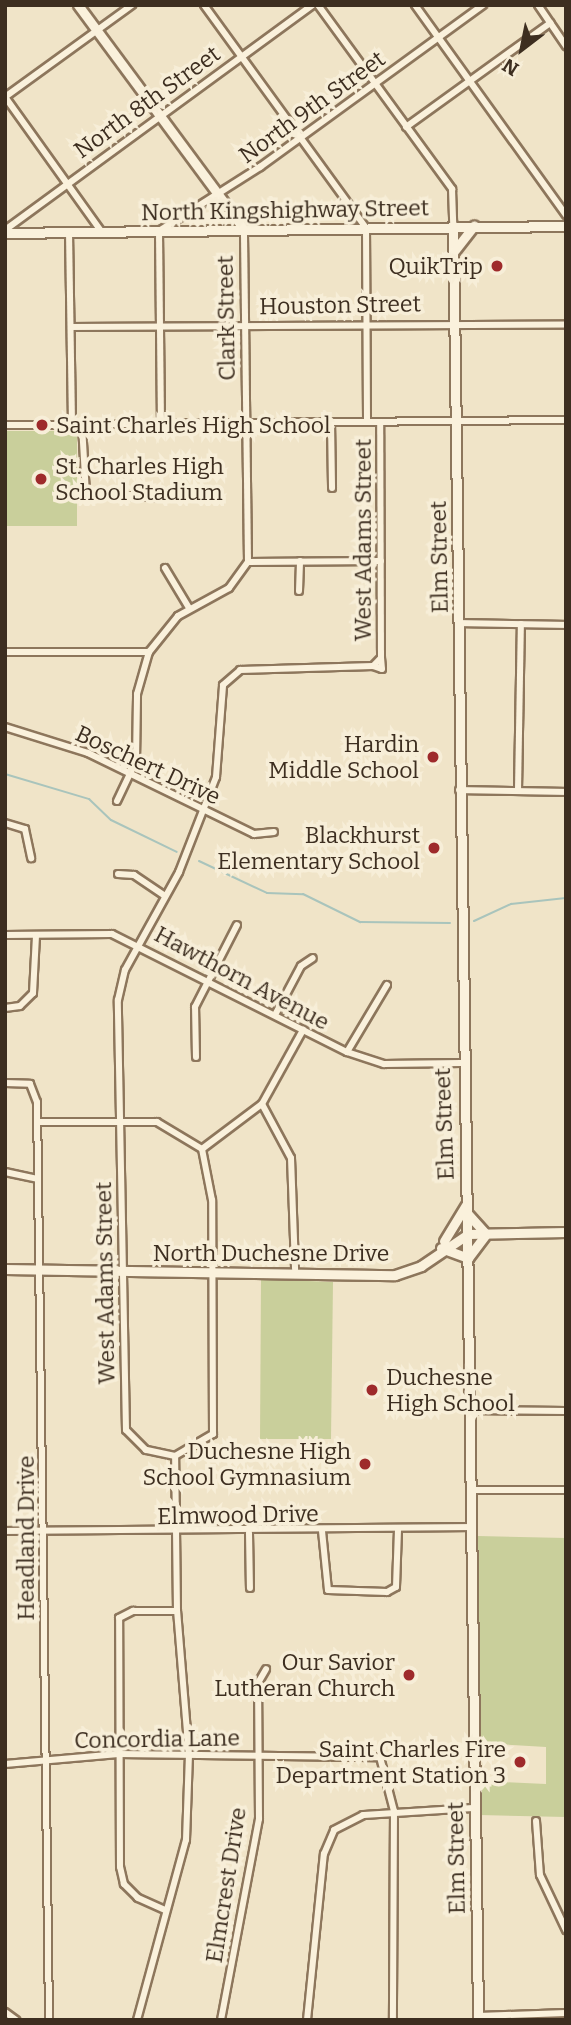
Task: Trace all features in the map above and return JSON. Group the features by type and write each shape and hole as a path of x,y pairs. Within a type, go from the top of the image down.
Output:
{"main road":[{"name":"Clark Street","path":"78,5 215,195 244,229"},
{"name":"Elm Street","path":"453,226 457,321 461,1063 468,1234 478,2018"},
{"path":"454,252 474,226"},
{"name":"North Kingshighway Street","path":"5,232 566,226"},
{"path":"467,1208 486,1234 468,1258 439,1249 467,1208"},
{"name":"North Duchesne Drive","path":"5,1269 41,1272 295,1269 395,1275 421,1266 439,1249 468,1234 564,1231"}],"street":[{"path":"101,231 5,97 132,5"},
{"path":"204,5 366,228"},
{"name":"North 8th Street","path":"5,232 66,182 312,5"},
{"path":"318,5 452,189 453,226"},
{"path":"415,5 566,215"},
{"name":"North 9th Street","path":"159,231 300,138 483,5"},
{"path":"537,5 566,46"},
{"path":"406,127 550,23"},
{"name":"West Adams Street","path":"366,228 367,422"},
{"name":"Clark Street","path":"244,229 248,562"},
{"path":"159,231 161,423"},
{"path":"69,232 73,327 72,425"},
{"name":"Houston Street","path":"73,327 457,321 566,324"},
{"path":"5,425 566,420"},
{"path":"331,422 332,488"},
{"name":"West Adams Street","path":"175,1457 146,1450 126,1430 118,1000 137,943 165,896 205,810 217,769 216,706 229,677 250,668 373,666 382,658 380,422"},
{"path":"82,425 86,494 169,498"},
{"path":"299,591 300,561"},
{"path":"117,801 131,775 137,694 149,652 189,608 229,588 248,562 381,561"},
{"path":"165,568 189,608"},
{"path":"459,623 566,625"},
{"path":"518,790 521,624"},
{"path":"5,652 149,652"},
{"name":"Boschert Drive","path":"5,727 88,753 254,834 274,832"},
{"path":"458,790 566,792"},
{"path":"5,823 25,829 31,858"},
{"path":"118,874 134,875 165,896"},
{"path":"197,1057 195,1007 237,925"},
{"name":"Hawthorn Avenue","path":"5,935 112,934 137,943 347,1052 384,1064 461,1063"},
{"path":"5,1008 20,1006 33,993 36,935"},
{"path":"275,1015 301,966 313,958"},
{"path":"347,1052 387,985"},
{"path":"202,1149 262,1104 303,1030"},
{"name":"Headland Drive","path":"5,1083 34,1087 38,1122 49,2020"},
{"path":"262,1104 292,1158 295,1269"},
{"path":"38,1122 157,1122 202,1149 212,1200 213,1434 175,1457 177,1611 189,1756 186,1840 137,2020"},
{"path":"5,1172 37,1179"},
{"path":"469,1409 566,1411"},
{"path":"471,1490 566,1490"},
{"name":"Elmwood Drive","path":"5,1531 249,1533 472,1527"},
{"path":"322,1531 328,1590 387,1592 396,1587 398,1529"},
{"path":"249,1533 250,1588"},
{"path":"165,1910 144,1902 124,1884 119,1754 119,1618 132,1611 177,1611"},
{"name":"Elmcrest Drive","path":"221,2020 259,1819 258,1683 265,1669"},
{"name":"Concordia Lane","path":"5,1763 119,1754 380,1757 394,1811 393,2020"},
{"path":"307,2020 327,1841 348,1819 394,1811 474,1808"},
{"path":"536,1821 540,1875 566,1930"},
{"path":"5,2012 16,2020"},
{"path":"478,2018 566,2013"}],"green space":[{"name":"St. Charles High School Stadium","path":"5,431 77,431 77,526 5,526"},
{"path":"261,1279 333,1282 331,1439 260,1439"},
{"path":"478,1536 566,1538 566,1817 480,1815 479,1781 546,1784 546,1747 479,1743"}],"waterway":[{"path":"5,774 89,799 111,820 177,852"},
{"path":"199,861 267,893 303,894 360,922 450,923"},
{"path":"474,921 511,904 566,898"}],"place":[{"name":"QuikTrip","path":"497,266"},
{"name":"Saint Charles High School","path":"42,425"},
{"name":"St. Charles High School Stadium","path":"41,479"},
{"name":"Hardin Middle School","path":"433,757"},
{"name":"Blackhurst Elementary School","path":"434,848"},
{"name":"Duchesne High School","path":"372,1390"},
{"name":"Duchesne High School Gymnasium","path":"365,1464"},
{"name":"Our Savior Lutheran Church","path":"409,1675"},
{"name":"Saint Charles Fire Department Station 3","path":"520,1762"}]}
